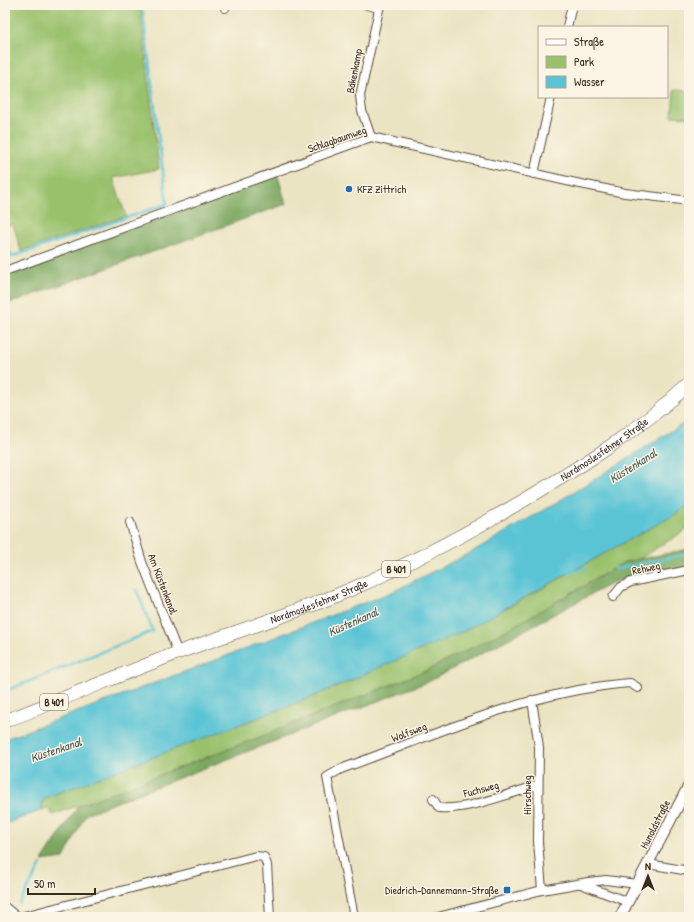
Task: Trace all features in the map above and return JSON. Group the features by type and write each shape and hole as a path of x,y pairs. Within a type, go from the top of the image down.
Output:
{"main road":[{"name":"Nordmoslesfehner Straße","path":"5,721 178,653 353,588 460,538 544,488 625,437 650,418 689,384"}],"street":[{"name":"Bäkenkamp","path":"367,5 380,6 360,96 362,112 371,137"},
{"path":"566,26 572,5"},
{"path":"534,174 551,98"},
{"name":"Schlagbaumweg","path":"5,271 371,137 625,193 689,201"},
{"name":"Am Küstenkanal","path":"130,522 142,562 178,653"},
{"name":"Rehweg","path":"613,597 621,587 631,582 689,570"},
{"name":"Wolfsweg","path":"354,917 327,777 341,768 532,700 556,694 619,684 630,683 638,688"},
{"name":"Hirschweg","path":"532,700 539,747 538,842 542,890"},
{"name":"Fuchsweg","path":"434,799 439,808 446,808 473,804 538,785"},
{"name":"Hunoldstraße","path":"620,917 689,785"},
{"path":"20,917 256,856 264,857 267,865 270,917"},
{"path":"648,864 689,871"},
{"path":"438,917 542,890 580,883 606,880 638,884"},
{"path":"580,883 628,902"},
{"path":"5,907 17,917"}],"green space":[{"path":"5,5 140,5 159,169 113,178 126,216 21,251 13,224 5,227"},
{"path":"674,90 689,91 689,117 672,116"},
{"path":"278,176 286,204 5,305 5,274"},
{"path":"5,235 11,254 5,256"},
{"path":"689,505 689,528 639,559 625,562 507,630 428,670 260,737 53,815 48,808 42,810 42,803 45,798 511,606"},
{"path":"689,549 689,566 618,580 430,681 86,814 64,858 42,861 78,806 260,737 428,670 507,630 625,562"}],"water":[{"name":"Küstenkanal","path":"689,420 689,505 674,515 464,631 310,698 45,798 42,803 42,810 5,824 5,739 392,592 470,553 564,498"}],"waterway":[{"path":"5,259 167,204 142,5"},
{"path":"614,569 689,554"},
{"path":"568,572 586,569"},
{"path":"5,691 153,631 136,589"},
{"path":"19,904 41,865"}],"place":[{"name":"KFZ Zittrich","path":"349,189"},
{"name":"Diedrich-Dannemann-Straße","path":"507,890"}]}
